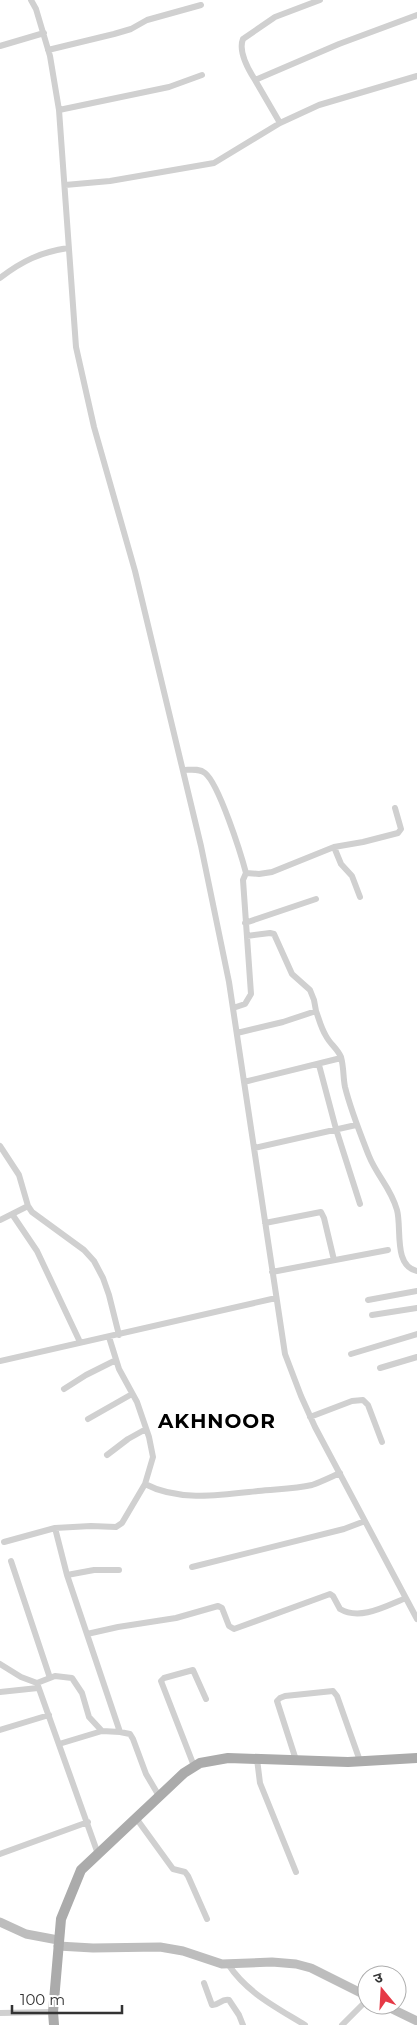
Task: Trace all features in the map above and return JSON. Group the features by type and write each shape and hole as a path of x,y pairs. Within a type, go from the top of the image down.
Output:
{"main road":[{"path":"54,2025 53,2012 61,1919 81,1870 163,1792 194,1766 228,1758 360,1761 417,1758"}],"street":[{"path":"31,0 44,33 59,110 76,347 94,427 136,571 201,846 229,982 285,1354 310,1417 417,1619"},
{"path":"280,123 254,80 245,61 241,44 243,39 275,17 320,0"},
{"path":"48,50 132,29 147,20 201,5"},
{"path":"254,80 339,44 417,16"},
{"path":"0,46 44,33"},
{"path":"59,110 169,87 202,75"},
{"path":"65,185 110,181 214,163 280,123 319,105 417,76"},
{"path":"0,278 18,264 32,257 49,251 68,248"},
{"path":"183,770 199,770 208,776 234,832 246,873 242,880 251,994 245,1004 233,1008"},
{"path":"246,873 272,872 334,847 398,833 401,827 395,808"},
{"path":"334,847 341,864 352,876 360,897"},
{"path":"246,923 316,899"},
{"path":"247,936 274,934 292,974 310,990 325,1035 337,1049 341,1058 345,1073 345,1085 356,1124 370,1160 385,1181 395,1204 399,1218 400,1244 403,1258 408,1266 417,1271"},
{"path":"237,1033 283,1022 316,1011"},
{"path":"244,1082 319,1065 341,1058"},
{"path":"319,1065 336,1129 360,1204"},
{"path":"254,1148 356,1124"},
{"path":"0,1146 19,1175 28,1206 32,1212 84,1250 94,1261 106,1287 122,1334"},
{"path":"0,1220 28,1206"},
{"path":"265,1223 321,1212 334,1260"},
{"path":"12,1214 37,1251 80,1342"},
{"path":"272,1272 388,1250"},
{"path":"368,1300 417,1291"},
{"path":"0,1361 80,1342 139,1331 276,1298"},
{"path":"372,1315 417,1308"},
{"path":"351,1354 417,1334"},
{"path":"4,1542 56,1528 116,1527 122,1523 149,1486 153,1457 146,1429 116,1360 109,1337"},
{"path":"380,1368 417,1357"},
{"path":"64,1389 86,1375 116,1360"},
{"path":"88,1419 132,1394"},
{"path":"310,1417 363,1400 368,1405 382,1442"},
{"path":"107,1455 128,1439 146,1429"},
{"path":"149,1486 189,1494 228,1495 312,1485 340,1473"},
{"path":"192,1567 344,1529 365,1520"},
{"path":"56,1528 67,1575 120,1732"},
{"path":"11,1561 50,1678"},
{"path":"67,1575 94,1570 119,1570"},
{"path":"87,1634 118,1627 160,1622 220,1606 229,1626 235,1629 330,1594 340,1609 354,1614 373,1611 406,1598"},
{"path":"0,1664 38,1685 98,1854"},
{"path":"194,1766 161,1681 164,1678 193,1670 206,1699"},
{"path":"0,1692 38,1685 50,1678 67,1676 76,1682 82,1693 89,1717 102,1731"},
{"path":"296,1760 277,1701 285,1696 333,1691 338,1696 360,1761"},
{"path":"0,1730 49,1715"},
{"path":"60,1744 102,1731 130,1734 146,1774 163,1792"},
{"path":"257,1759 260,1783 296,1872"},
{"path":"136,1818 173,1869 185,1872 188,1876 207,1919"},
{"path":"0,1854 88,1822"},
{"path":"0,1922 26,1934 58,1943 160,1947 228,1964 272,1962 296,1964 311,1968 357,1991"},
{"path":"228,1964 240,1982 251,1991 305,2025"},
{"path":"204,1983 212,2004 215,2005 224,2000 229,2000 239,2015 242,2025"},
{"path":"342,2025 357,2010"},
{"path":"0,2013 53,2012"},
{"path":"403,2015 417,2022"}],"district":[{"name":"AKHNOOR","path":"217,1421"}]}
